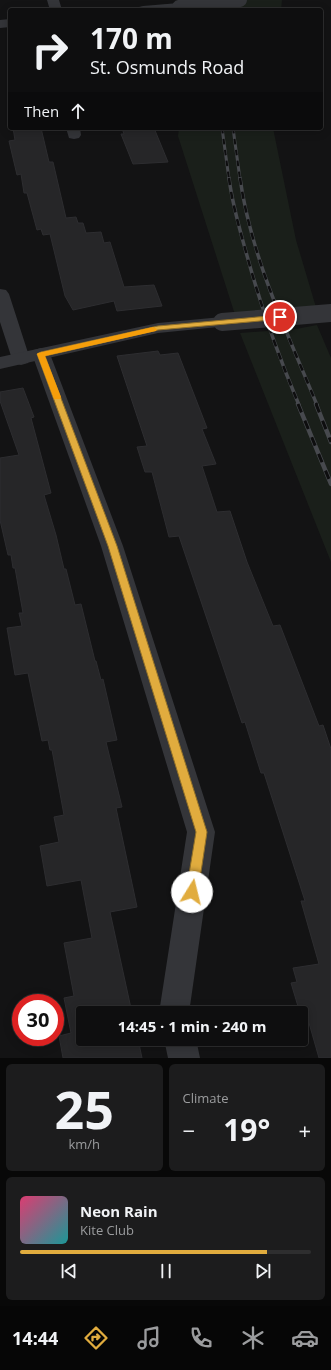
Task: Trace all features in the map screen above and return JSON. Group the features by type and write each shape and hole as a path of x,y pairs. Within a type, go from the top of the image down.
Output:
{"street":[{"path":"167,8 240,0"},
{"path":"0,294 31,356 112,546 201,832 175,1006"},
{"path":"0,363 158,328 331,313"},
{"path":"181,1046 184,1058"}],"shaded area":[{"path":"177,0 282,0 281,8 179,8"},
{"path":"179,130 273,130 296,240 318,314 237,321 178,136"},
{"path":"317,325 331,358 331,562 240,333 296,329"}],"building":[{"path":"13,130 41,130 49,162 53,162 66,218 76,217 78,223 83,223 86,233 101,232 104,243 110,242 124,287 154,285 162,306 117,311 114,301 73,310 65,296 50,234 43,235 41,229 37,230 27,193 24,193 21,174 17,175 9,141 15,140"},
{"path":"123,130 155,130 168,162 133,164 121,134 124,134"},
{"path":"158,351 160,355 178,353 207,428 202,429 216,464 202,466 217,512 230,511 247,562 273,626 280,625 319,726 323,725 331,749 331,1058 319,1058 308,1023 308,1006 298,1006 291,983 297,982 293,968 319,964 301,901 305,901 264,773 261,773 245,722 242,723 179,536 169,537 152,472 145,472 137,447 147,446 117,356"},
{"path":"23,388 34,417 31,418 51,493 44,495 75,605 81,604 95,661 101,680 103,679 117,740 106,742 122,807 116,808 137,907 110,912 130,1006 76,1006 76,1046 139,1046 142,1058 63,1058 61,1046 64,1046 64,1035 71,1033 64,998 74,996 64,943 92,938 81,880 47,886 40,846 59,842 54,817 64,815 52,750 50,750 48,740 42,741 28,673 15,675 7,628 22,626 19,613 23,613 15,568 13,568 11,555 8,555 0,520 0,458 19,455 0,401 0,392"}],"railway":[{"path":"214,0 215,8"},
{"path":"223,0 224,8"},
{"path":"222,130 229,179"},
{"path":"233,130 240,179"},
{"path":"229,178 236,215 257,291 299,405"},
{"path":"240,178 252,237 261,265 282,322 317,405"},
{"path":"298,404 331,484"},
{"path":"316,404 331,442"}],"slow traffic":[{"path":"57,397 41,354 153,329"}],"route":[{"path":"192,892 201,832 112,546 41,354 158,328 280,317"}]}
